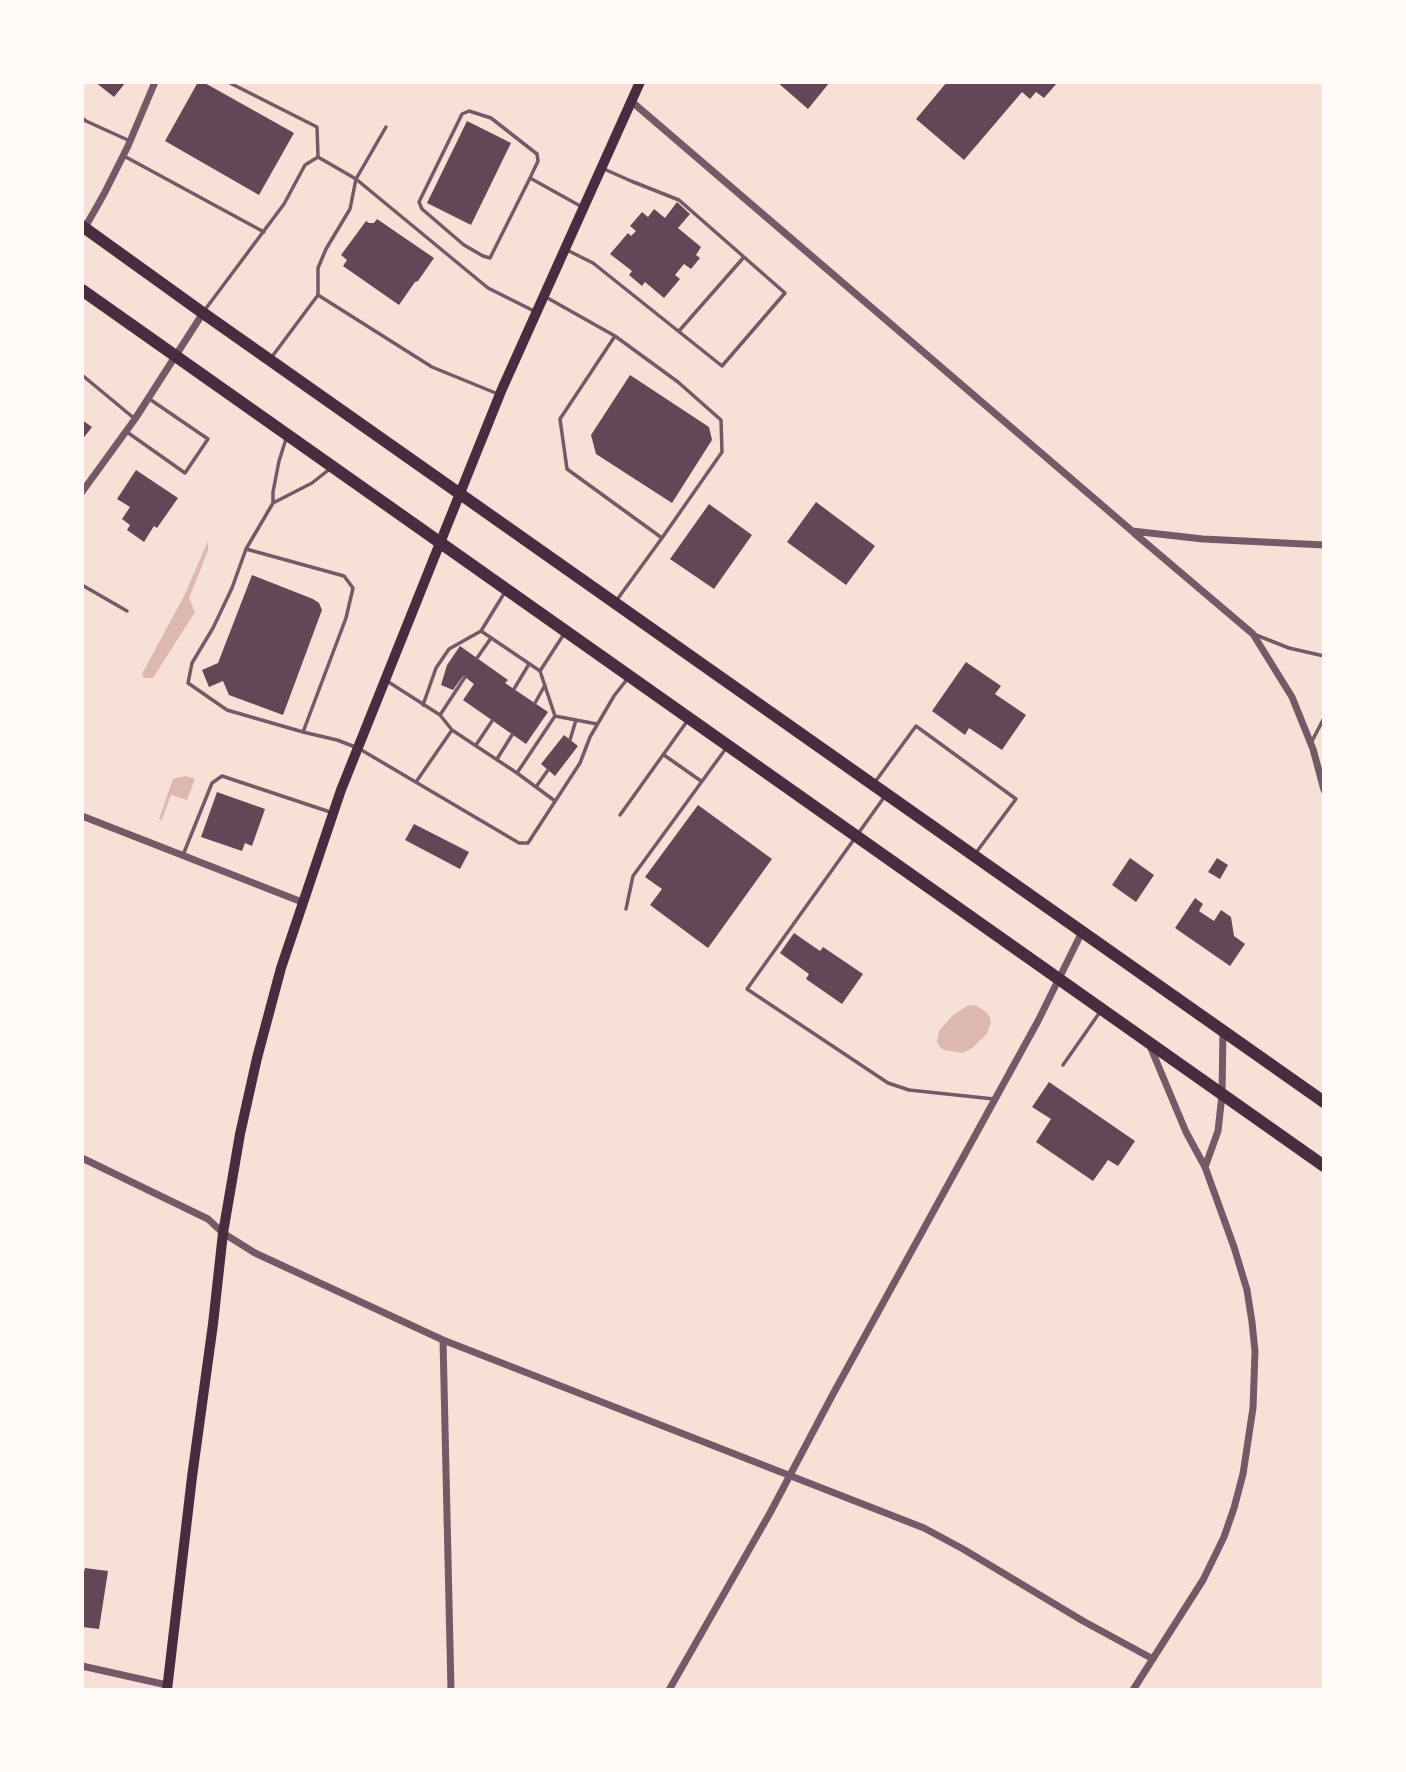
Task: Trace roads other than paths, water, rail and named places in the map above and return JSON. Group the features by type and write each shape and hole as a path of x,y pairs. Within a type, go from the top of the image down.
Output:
{"main road":[{"path":"167,1687 223,1233 240,1134 281,968 333,813 440,543 536,312 640,82"},
{"path":"83,228 1324,1102"},
{"path":"82,290 1324,1166"}],"street":[{"path":"83,228 130,141 155,82"},
{"path":"631,101 1253,634 1292,697 1311,743 1324,790"},
{"path":"82,492 135,419 203,313"},
{"path":"1132,531 1203,539 1324,545"},
{"path":"82,816 302,902"},
{"path":"669,1690 763,1525 1038,1021 1082,932"},
{"path":"1205,1167 1218,1131 1222,1095 1223,1031"},
{"path":"1133,1690 1203,1580 1224,1537 1243,1474 1253,1408 1255,1351 1247,1290 1234,1247 1205,1167 1186,1132 1148,1043"},
{"path":"82,1158 208,1219 223,1233 256,1253 443,1340 924,1528 1153,1659"},
{"path":"443,1340 451,1690"},
{"path":"82,1666 167,1687"}],"lane":[{"path":"228,82 317,127 318,157"},
{"path":"469,111 491,118 537,154 538,161 530,178 490,258 464,245 422,209 419,202 462,114 469,111"},
{"path":"82,118 130,141"},
{"path":"270,360 318,295 318,268 350,209 356,179 386,127"},
{"path":"123,155 264,232"},
{"path":"318,157 356,179 488,288 536,312"},
{"path":"203,313 284,204 305,165 318,157"},
{"path":"565,249 593,263 722,366 785,293 679,200 601,167"},
{"path":"530,178 583,208"},
{"path":"679,331 744,257"},
{"path":"318,295 432,367 500,395"},
{"path":"544,296 615,336 678,383 720,420 722,452 614,602"},
{"path":"615,336 560,419 567,469 662,538"},
{"path":"82,375 135,419"},
{"path":"126,431 185,473 201,450 208,439 148,398"},
{"path":"287,436 279,461 273,503 246,549 232,588 192,663 188,683 227,710 358,748 519,843 528,843 580,764 597,724 629,677"},
{"path":"273,503 312,483 332,467"},
{"path":"246,549 344,576 353,589 346,618 303,732"},
{"path":"82,585 127,611"},
{"path":"423,705 436,667 449,649 481,631 506,590"},
{"path":"481,631 540,671 555,716"},
{"path":"540,671 565,632"},
{"path":"1253,634 1289,648 1324,656"},
{"path":"477,658 491,638"},
{"path":"514,689 529,664"},
{"path":"440,715 465,677"},
{"path":"385,680 440,715 452,730 555,801"},
{"path":"535,703 545,685"},
{"path":"555,716 597,724"},
{"path":"517,773 555,716"},
{"path":"1311,743 1324,718"},
{"path":"620,815 689,719"},
{"path":"570,740 576,720"},
{"path":"476,745 492,721"},
{"path":"873,785 916,726 1016,799 974,856"},
{"path":"416,782 452,730"},
{"path":"497,759 512,735"},
{"path":"626,909 633,876 728,746"},
{"path":"664,755 701,781"},
{"path":"536,787 548,770"},
{"path":"183,855 212,783 222,776 333,813"},
{"path":"886,794 747,989 888,1083 909,1090 995,1099"},
{"path":"1063,1065 1101,1010"}]}
